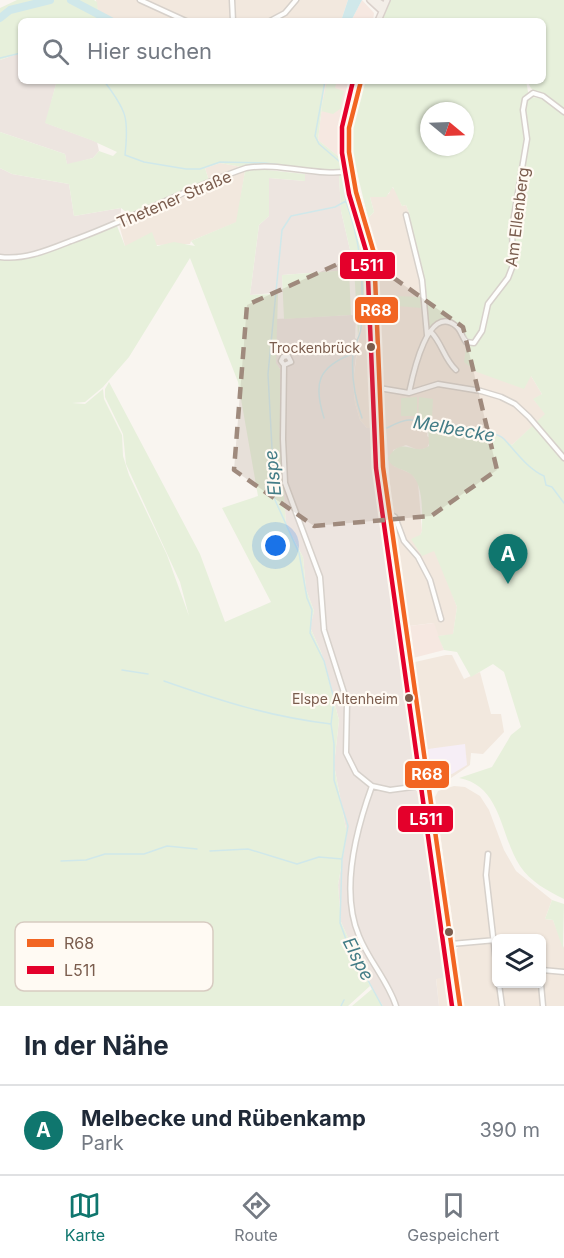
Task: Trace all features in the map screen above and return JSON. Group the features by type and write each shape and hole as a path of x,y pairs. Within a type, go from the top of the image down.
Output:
{"main road":[{"path":"370,0 376,2 382,11"},
{"path":"379,18 387,0"},
{"path":"360,84 349,128 349,172 374,253 378,388 389,514 460,1006"}],"street":[{"path":"140,0 179,18"},
{"path":"232,0 232,18"},
{"path":"276,18 285,13 296,0"},
{"name":"Am Ellenberg","path":"429,333 442,324 450,323 458,329 466,342 474,342 482,331 488,304 511,271 514,255 512,228 527,139 523,103 529,94 543,96 564,112"},
{"name":"Thetener Straße","path":"0,257 15,258 49,249 246,168 349,172"},
{"path":"406,215 422,280 429,333 409,393"},
{"path":"429,333 437,339 447,362 456,370"},
{"path":"284,365 282,418 285,483 320,577 324,630 347,702 346,753 356,773 372,786 390,790 427,785"},
{"path":"378,388 409,393 438,384 481,391 501,397 522,410 564,458"},
{"path":"389,514 395,517 404,541 422,565 441,619"},
{"path":"372,786 356,845 351,886 352,912 358,935 396,1006"},
{"path":"488,854 486,875 494,934"},
{"path":"451,944 492,940"},
{"path":"546,970 564,972"},
{"path":"500,988 502,1006"},
{"path":"541,988 543,1006"}],"highlighted area":[{"path":"360,254 463,327 497,470 431,516 314,526 234,470 247,305"}],"shaded area":[{"path":"96,0 348,0 342,18 103,18 98,14"},
{"path":"362,0 374,13 373,18 353,18"},
{"path":"18,55 18,84 56,84 46,123 97,142 99,151 93,158 67,165 65,154 0,132 0,60"},
{"path":"325,84 356,84 346,121 345,154 338,156 318,140"},
{"path":"220,163 242,167 245,171 237,222 191,241 190,244 125,246 118,221 128,214 209,181 205,168"},
{"path":"0,168 12,174 69,184 74,216 121,208 121,220 38,251 20,256 0,256"},
{"path":"305,174 339,175 341,211 354,267 349,270 282,275 283,292 250,295 259,225 269,216 269,178 305,181"},
{"path":"391,187 396,190 402,206 406,205 410,215 440,323 449,322 531,376 542,394 534,400 546,414 512,445 482,430 428,420 427,436 431,439 427,448 418,450 406,445 393,450 394,466 412,474 418,483 422,531 416,545 436,550 457,607 453,635 438,636 433,623 409,626 392,511 386,428 367,428 360,420 355,403 353,381 362,318 378,317 377,261 368,218 374,212 370,197 389,194"},
{"path":"356,316 355,338 358,340 353,381 355,403 360,420 367,428 375,428 379,491 421,777 415,783 416,791 423,791 451,976 436,979 439,1006 383,1006 367,980 341,922 338,885 347,834 334,765 339,720 321,652 310,627 314,611 306,589 303,557 286,525 280,439 280,369 276,364 276,319"},
{"path":"434,623 444,650 413,658 409,626"},
{"path":"452,655 464,679 480,672 491,714 501,714 504,732 483,754 471,753 470,765 451,778 432,780 414,668 415,662"},
{"path":"465,744 467,765 452,774 432,776 428,749"},
{"path":"454,786 465,787 480,796 489,810 504,850 516,871 552,900 545,919 553,920 564,948 564,1006 439,1006 436,978 459,975 456,950 459,946 455,940 435,797 438,791"}],"green space":[{"path":"17,0 94,0 97,2 98,14 103,18 18,18 18,55 0,60 0,8"},
{"path":"388,0 564,0 564,111 533,91 529,84 546,84 546,18 383,18"},
{"path":"56,84 325,84 318,140 338,156 345,154 347,167 335,171 261,164 242,167 220,163 205,168 209,181 130,215 121,208 74,216 69,184 12,174 0,168 0,132 65,154 67,164 93,158 99,151 113,156 117,152 45,123"},
{"path":"326,84 336,84 335,88 344,91 340,109 333,114 321,111"},
{"path":"363,84 527,84 529,97 542,98 564,115 564,899 539,885 524,872 513,854 492,801 473,783 459,778 492,767 511,735 521,727 504,672 493,664 471,677 457,652 444,650 438,636 453,634 457,607 434,551 422,556 411,539 420,535 422,531 422,502 417,481 410,473 392,465 388,458 398,448 423,449 429,446 428,422 483,431 512,445 545,414 533,399 542,394 531,376 524,389 477,372 464,362 467,341 458,326 443,322 428,330 424,279 408,217 410,215 406,205 402,206 393,187 386,197 370,197 374,212 368,218 352,151 352,131"},
{"path":"258,169 305,174 305,181 269,178 269,216 259,225 250,295 278,294 276,363 280,369 280,439 286,525 303,557 306,589 314,611 310,627 321,652 339,720 334,765 347,834 338,885 341,922 370,986 348,1006 0,1006 0,260 32,257 117,226 125,246 152,232 157,246 174,242 195,246 191,241 236,222 245,171","holes":["190,258 238,382 258,496 222,508 271,602 225,622 200,554 109,382 105,389 105,397 123,434 126,464 180,582 189,616 167,555 129,475 123,456 122,435 104,399 103,389 85,404 72,403 85,402 103,387 129,357"]},
{"path":"339,175 347,175 367,242 372,317 361,318 358,336 354,267 341,211"},
{"path":"349,270 351,315 284,319 282,275"},
{"path":"398,296 420,297 421,308 397,306"},
{"path":"417,397 417,416 401,416 401,398"},
{"path":"419,397 433,399 432,419 418,419"},
{"path":"552,900 564,904 563,949 553,920 545,919"},
{"path":"372,989 383,1006 352,1006"}],"water":[{"path":"348,0 362,0 353,18 342,18"}],"waterway":[{"path":"0,18 10,10 50,0"},
{"path":"71,0 105,18"},
{"path":"0,58 18,54"},
{"path":"106,84 125,115 127,132 125,155 144,162 186,169 200,169 220,162 265,163 318,170"},
{"name":"Elspe","path":"324,84 315,136 319,144 340,162 346,201 335,207 291,216 282,230 268,374 273,467 270,480 275,500 299,553 307,598 312,610 310,633 324,661 334,699 331,724 334,744 334,780 348,826 342,859 340,923 347,942 382,1006"},
{"name":"Melbecke","path":"346,201 356,234 362,279 361,328 353,351 354,387 362,418"},
{"path":"324,418 319,395 321,378 332,365 352,354"},
{"name":"Melbecke","path":"387,428 403,421 417,420 498,435 527,465 544,476 546,485 552,487 564,503"},
{"path":"122,670 148,674"},
{"path":"164,681 246,707 331,724"},
{"path":"61,861 86,860 105,854 144,854 167,846 197,849"},
{"path":"210,851 248,849 297,864 319,857 342,859"},
{"path":"341,1006 344,1000"}],"transit line":[{"name":"L511","path":"352,84 342,127 342,153 349,194 367,254 376,468 452,1006"},
{"name":"R68","path":"360,84 349,128 349,152 356,192 374,253 383,467 460,1006"}],"place":[{"name":"Trockenbrück","path":"371,347"},
{"name":"Melbecke und Rübenkamp","path":"508,584"},
{"name":"Elspe Altenheim","path":"409,698"}]}
